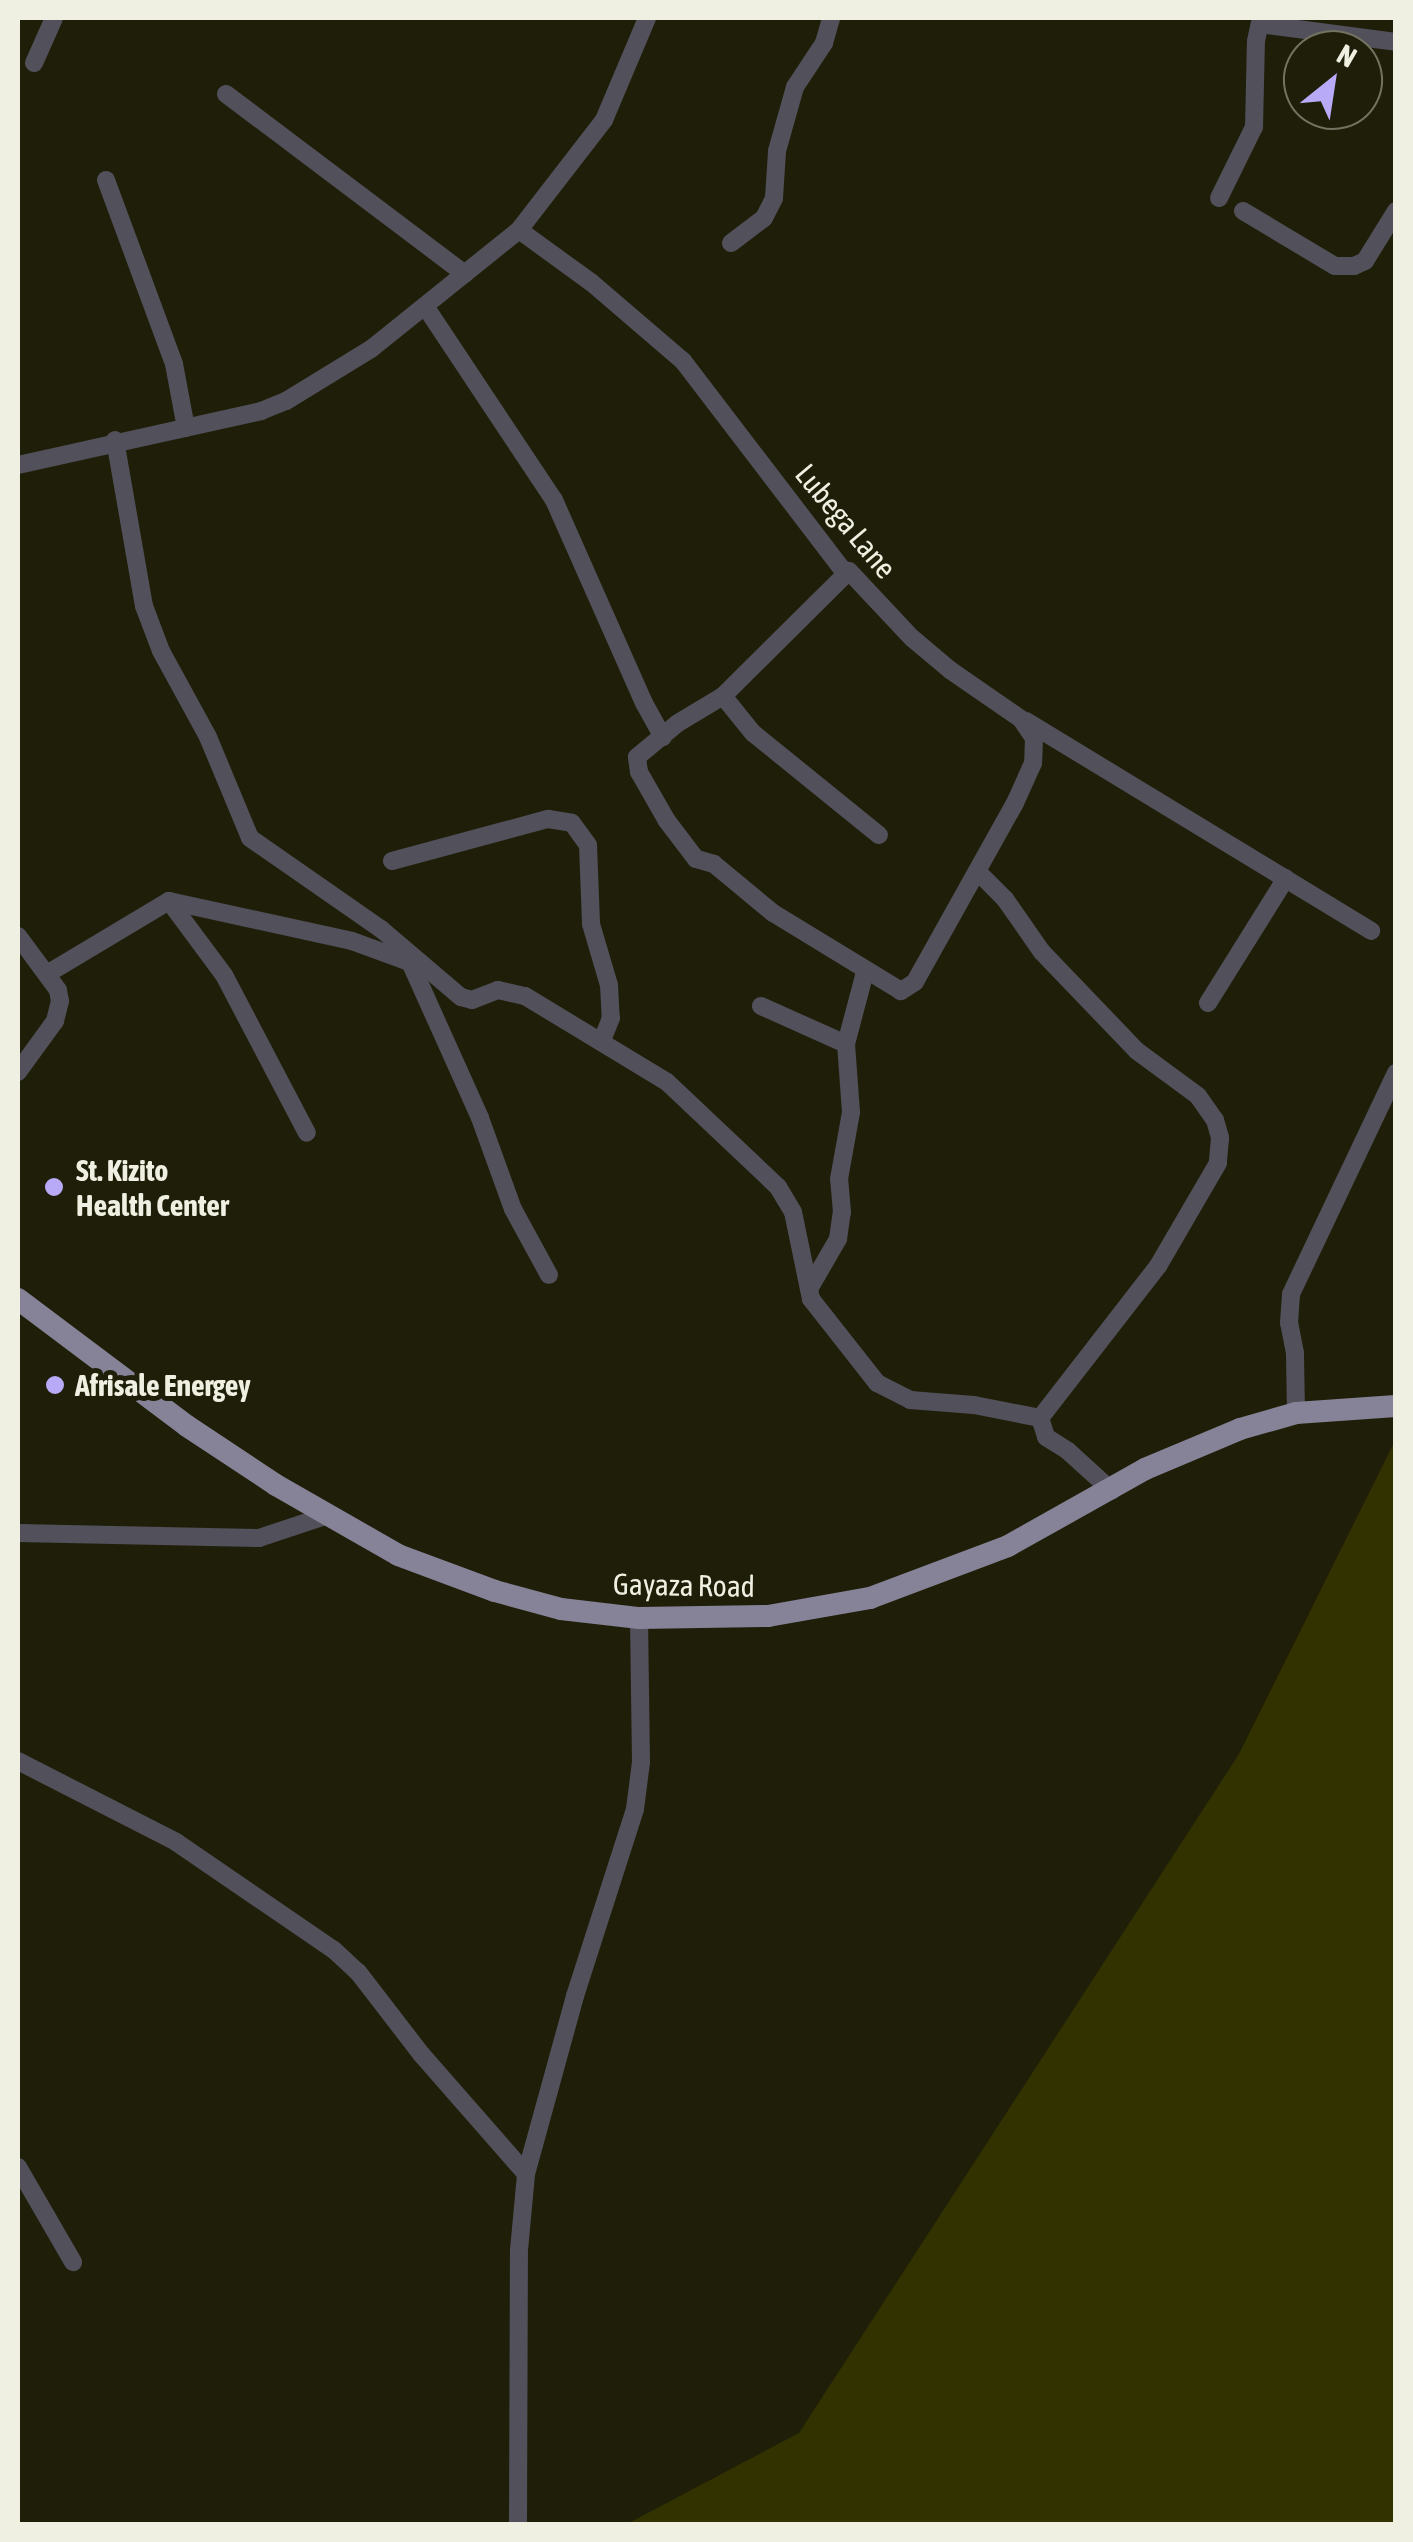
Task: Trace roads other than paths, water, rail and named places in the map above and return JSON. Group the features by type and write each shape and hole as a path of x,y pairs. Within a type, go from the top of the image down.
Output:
{"main road":[{"name":"Gayaza Road","path":"18,1299 187,1426 328,1515 442,1574 562,1609 639,1618 768,1616 870,1598 1008,1546 1189,1449 1296,1414 1396,1406"}],"street":[{"path":"34,63 54,18"},
{"path":"18,465 115,440 233,420 286,401 372,349 519,230 604,120 647,18"},
{"path":"731,243 764,218 774,198 777,151 794,87 824,43 830,18"},
{"path":"1219,198 1254,127 1261,21 1396,42"},
{"path":"226,94 465,274"},
{"path":"106,180 174,364 186,428"},
{"path":"1243,211 1335,266 1354,266 1365,261 1396,211"},
{"name":"Lubega Lane","path":"519,230 592,283 683,361 742,432 842,570 850,571 912,638 1021,718 1371,931"},
{"path":"425,306 554,500 644,704 663,737"},
{"path":"115,440 144,606 161,651 208,738 250,838 370,921 417,965 461,996 472,1000 498,990 525,996 667,1082 778,1187 792,1212 810,1298 877,1382 891,1393 910,1400 974,1405 1040,1418"},
{"path":"850,571 723,696 637,757 639,772 667,821 696,859 714,864 772,912 891,988 910,989 1033,763 1034,738 1021,718"},
{"path":"723,696 758,736 880,835"},
{"path":"392,861 548,818 572,823 588,845 591,924 610,985 612,1013 602,1040"},
{"path":"977,871 1006,900 1042,952 1137,1051 1198,1096 1216,1120 1220,1138 1218,1163 1158,1266 1040,1418"},
{"path":"1208,1003 1286,878"},
{"path":"169,901 224,974 306,1133"},
{"path":"47,974 169,901 352,941 417,965 514,1209 549,1274"},
{"path":"18,936 47,974 60,1001 56,1021 18,1072"},
{"path":"808,1289 838,1239 842,1212 839,1179 851,1112 846,1044 865,972"},
{"path":"761,1006 846,1044"},
{"path":"1296,1414 1295,1352 1289,1323 1291,1294 1396,1073"},
{"path":"1040,1418 1046,1438 1068,1451 1112,1490"},
{"path":"18,1534 258,1538 328,1515"},
{"path":"518,2524 519,2250 526,2174 574,1996 635,1810 640,1762 639,1618"},
{"path":"18,1761 176,1842 334,1950 358,1972 422,2055 526,2174"},
{"path":"18,2166 73,2262"}],"place":[{"name":"St. Kizito Health Center","path":"54,1187"},
{"name":"Afrisale Energey","path":"55,1385"}]}
